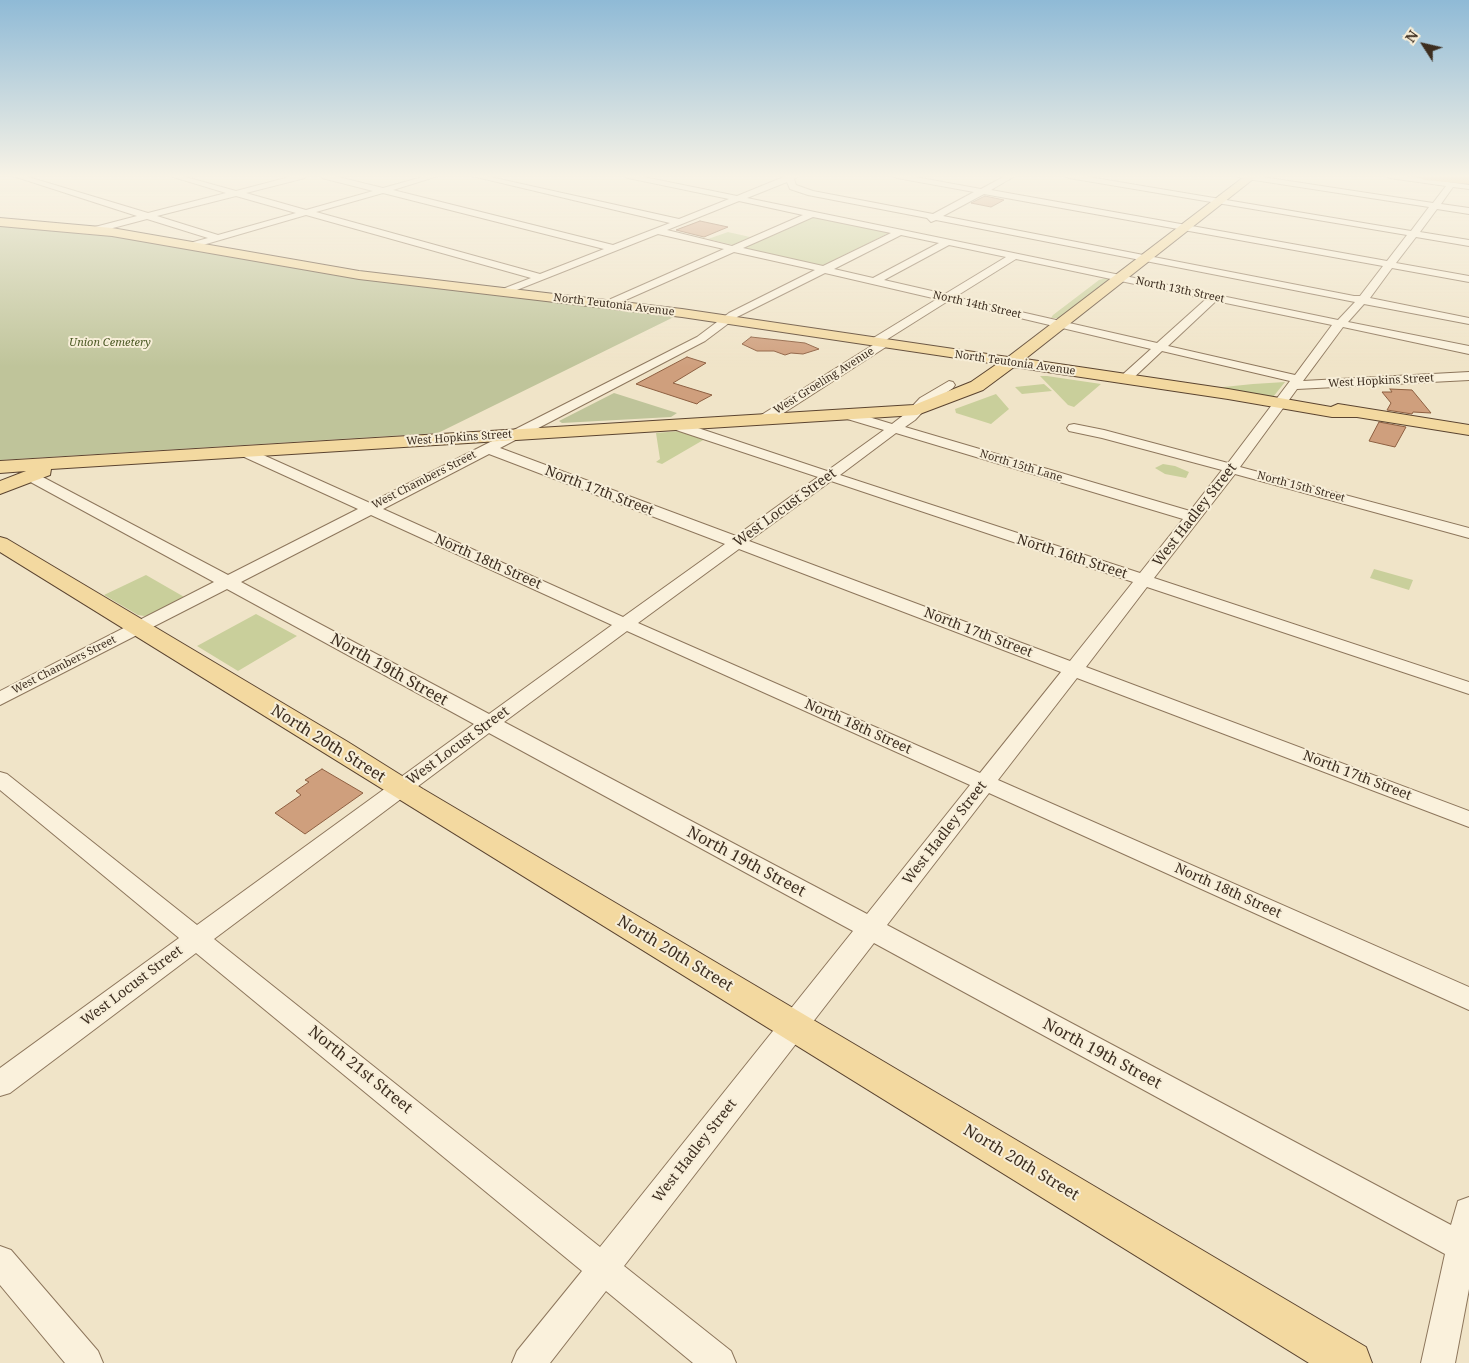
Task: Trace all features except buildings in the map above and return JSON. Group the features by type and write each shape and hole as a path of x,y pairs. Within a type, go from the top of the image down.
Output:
{"main road":[{"name":"North Teutonia Avenue","path":"151,240 359,275 608,304 725,320 1469,430"},
{"name":"West Locust Street","path":"1085,286 1148,240"},
{"name":"West Locust Street","path":"917,410 977,386 1062,325 1170,240"},
{"path":"1023,332 1057,307"},
{"name":"West Locust Street","path":"949,385 1002,347"},
{"path":"977,386 1037,369 1051,368"},
{"path":"881,412 949,385"},
{"name":"West Hopkins Street","path":"0,467 917,410"},
{"path":"450,439 464,442 488,442 490,444 487,448"},
{"path":"0,488 62,463"},
{"name":"North 20th Street","path":"0,543 137,628 338,748 1350,1363"}],"street":[{"path":"189,246 212,240"},
{"path":"403,240 540,277"},
{"path":"579,240 612,248"},
{"path":"504,292 634,240"},
{"name":"North 14th Street","path":"694,240 1158,347 1295,382"},
{"path":"608,304 755,240"},
{"name":"West Chambers Street","path":"0,698 702,338 725,320 888,240"},
{"name":"North 13th Street","path":"941,240 1469,350"},
{"path":"1049,240 1469,321"},
{"path":"1250,240 1469,279"},
{"name":"West Hadley Street","path":"529,1363 1144,581 1232,468 1295,382 1341,323 1362,301 1388,264 1408,240"},
{"path":"1448,240 1469,243"},
{"path":"874,281 948,242"},
{"name":"West Groeling Avenue","path":"763,420 946,298 1015,256"},
{"path":"1125,379 1214,297"},
{"name":"West Hopkins Street","path":"1295,382 1469,376"},
{"name":"West Locust Street","path":"0,1084 488,724 895,428 925,401 949,385"},
{"name":"North 15th Lane","path":"850,415 1193,517"},
{"name":"North 16th Street","path":"675,425 1469,688"},
{"name":"North 15th Street","path":"1074,428 1104,434 1232,468 1469,533"},
{"name":"North 17th Street","path":"487,448 1469,819"},
{"name":"North 18th Street","path":"247,453 625,624 1469,1000"},
{"name":"North 19th Street","path":"30,476 1462,1247"},
{"name":"North 21st Street","path":"0,778 719,1363"},
{"path":"1438,1363 1469,1212"},
{"path":"0,1261 86,1363"}],"green space":[{"name":"Union Cemetery","path":"0,240 150,240 320,269 682,313 438,433 0,460"},
{"path":"711,240 744,240 733,245"},
{"path":"761,240 875,240 821,266 743,248"},
{"path":"1109,278 1108,281 1059,318 1051,318 1099,280"},
{"path":"1040,376 1101,384 1074,407 1068,405"},
{"path":"1285,382 1273,397 1214,388 1253,384"},
{"path":"1044,384 1052,391 1022,394 1015,387"},
{"path":"614,393 677,413 671,417 562,423 559,421"},
{"path":"996,394 1009,409 991,424 956,413 955,409"},
{"path":"680,431 705,439 662,464 656,462 660,459 656,433"},
{"path":"1163,464 1175,466 1189,472 1186,478 1165,474 1155,468"},
{"path":"1374,569 1413,580 1409,590 1370,578"},
{"path":"146,575 186,598 144,616 138,615 104,595"},
{"path":"256,614 297,636 238,671 197,646"}]}
